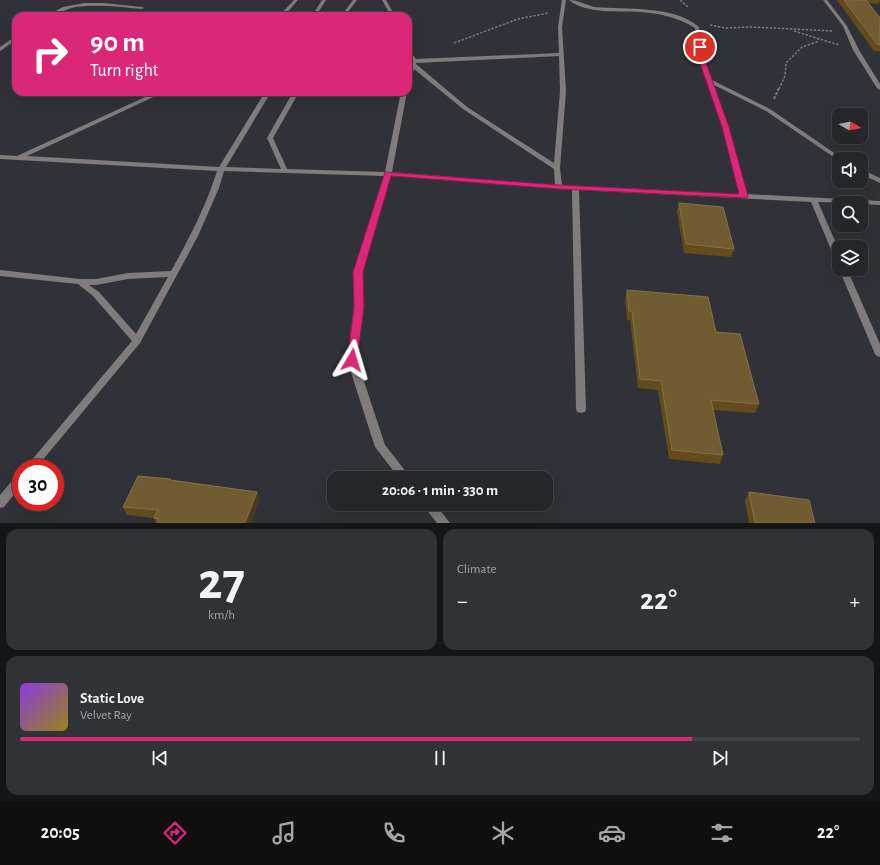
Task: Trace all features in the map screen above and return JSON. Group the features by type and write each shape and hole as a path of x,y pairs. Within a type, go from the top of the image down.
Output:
{"street":[{"path":"285,12 296,0"},
{"path":"316,12 324,0"},
{"path":"346,12 356,0"},
{"path":"384,0 391,12"},
{"path":"559,187 557,168 563,91 560,27 564,0"},
{"path":"571,0 584,6 649,12 689,21 697,26 703,63 725,127 744,196"},
{"path":"825,0 834,10 856,50 880,88"},
{"path":"56,12 63,8 79,6 106,5 142,8"},
{"path":"0,50 12,41"},
{"path":"414,63 561,54"},
{"path":"412,59 414,63 465,108 557,168"},
{"path":"412,69 414,63"},
{"path":"709,81 768,110 832,154"},
{"path":"18,158 152,96"},
{"path":"38,459 137,340 194,236 215,188 221,169 266,96"},
{"path":"286,171 270,138 294,96"},
{"path":"400,471 380,447 352,360 359,307 358,272 388,174 403,96"},
{"path":"0,157 221,169 388,174 559,187 880,203"},
{"path":"868,175 880,181"},
{"path":"574,187 581,409"},
{"path":"814,200 832,242"},
{"path":"0,273 80,282 96,282 128,276 173,274"},
{"path":"846,276 880,354"},
{"path":"80,282 96,294 137,340"},
{"path":"0,503 12,489"},
{"path":"434,511 444,523"}],"path":[{"path":"454,43 518,19 563,9"},
{"path":"689,21 725,28 751,27 847,32"},
{"path":"790,30 856,50"},
{"path":"768,110 785,76 786,63 802,46 816,42 818,39"}],"building":[{"path":"844,0 866,0 880,18 880,45 877,44"},
{"path":"679,203 723,207 734,249 686,244"},
{"path":"627,290 708,297 716,332 740,334 759,404 711,400 723,455 672,450 661,381 640,379 632,311 629,311"},
{"path":"138,476 171,479 170,480 257,492 245,523 157,523 159,519 154,518 158,510 123,507"},
{"path":"749,492 809,500 815,523 755,523"}],"route":[{"path":"352,360 359,307 358,272 388,174 559,187 744,196 725,127 703,63 700,47"}]}
